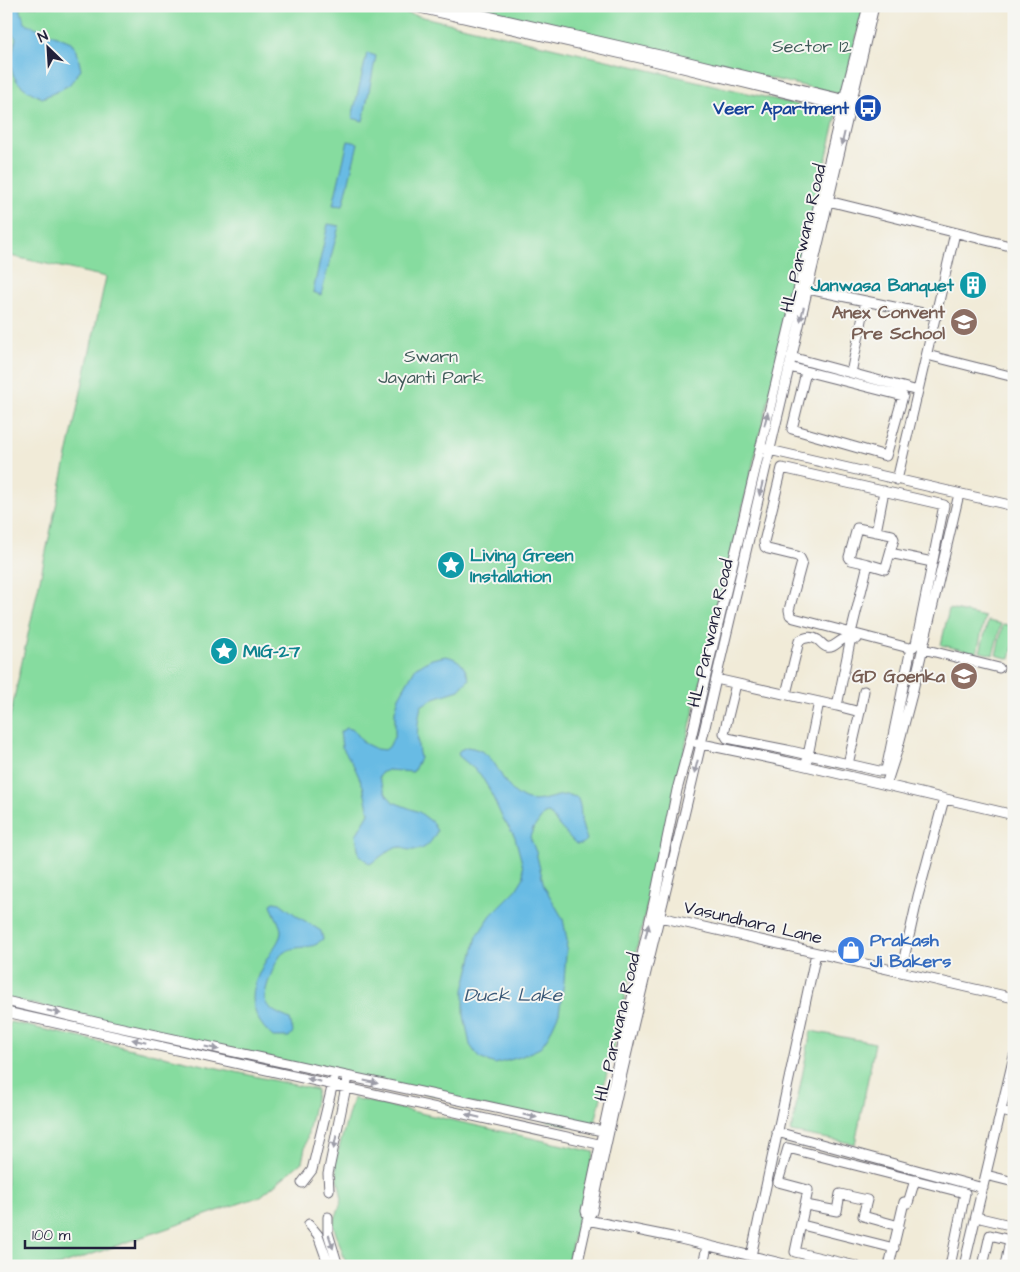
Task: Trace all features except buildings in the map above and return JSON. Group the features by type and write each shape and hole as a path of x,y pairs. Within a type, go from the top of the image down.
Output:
{"street":[{"path":"411,6 847,104"},
{"path":"444,6 664,56 847,104"},
{"path":"6,1002 606,1132 677,790 760,448 847,104 868,6"},
{"name":"HL Parwana Road","path":"577,1266 588,1219 592,1212 606,1132 660,917 808,289 847,104 874,6"},
{"path":"828,201 1014,248"},
{"path":"898,480 955,233"},
{"path":"808,289 937,316"},
{"path":"851,373 866,302"},
{"path":"927,355 1014,377"},
{"path":"791,357 918,391"},
{"path":"789,367 902,396 886,456 792,429 806,372"},
{"path":"760,448 1014,506"},
{"path":"766,464 944,505"},
{"path":"782,468 764,542 765,547 768,549 797,556 802,562 789,610 790,615 794,618 910,653 922,652 999,668"},
{"path":"876,532 884,491"},
{"path":"786,694 799,641 802,639 814,638 828,648 851,635 909,648 916,644 948,492"},
{"path":"886,784 897,751 922,652 959,494"},
{"path":"857,528 876,532 893,537 885,569 851,560 849,557 857,528"},
{"path":"890,552 932,562"},
{"path":"837,706 868,564"},
{"path":"736,684 724,733 727,738 884,771 886,770 910,653"},
{"path":"716,679 860,712"},
{"path":"848,764 864,691"},
{"path":"806,766 819,702"},
{"path":"690,742 886,784 1014,815"},
{"path":"900,972 944,799"},
{"name":"Vasundhara Lane","path":"660,917 1014,998"},
{"path":"751,1256 816,953"},
{"path":"6,1012 603,1145"},
{"path":"966,1265 1014,1056"},
{"path":"302,1183 312,1170 336,1074"},
{"path":"329,1190 328,1174 348,1077"},
{"path":"1001,1111 1014,1114"},
{"path":"777,1132 983,1188"},
{"path":"856,1266 795,1252 808,1190 778,1182 788,1148 966,1193 950,1266"},
{"path":"850,1164 852,1153"},
{"path":"986,1175 1014,1182"},
{"path":"889,1266 904,1202 908,1203 915,1180"},
{"path":"806,1205 837,1211 840,1194 867,1200 863,1216 899,1226"},
{"path":"328,1217 328,1233 338,1266"},
{"path":"976,1217 1014,1226"},
{"path":"588,1219 751,1256 765,1263 793,1266"},
{"path":"309,1224 318,1235 329,1266"},
{"path":"802,1225 894,1248"},
{"path":"983,1266 990,1236 1012,1240 1005,1266"},
{"path":"703,1266 707,1246"}],"green space":[{"name":"Swarn Jayanti Park","path":"6,6 376,6 837,114 593,1131 6,998 6,735 106,277 6,255"},
{"name":"Sector 12","path":"456,6 864,6 843,95"},
{"path":"949,609 985,617 977,653 941,645"},
{"path":"988,621 1001,624 993,655 980,652"},
{"path":"1003,624 1014,626 1014,642 1010,659 996,655"},
{"path":"10,1022 317,1090 302,1162 261,1196 58,1266 7,1266 6,1038"},
{"path":"811,1031 875,1043 855,1144 791,1132"},
{"path":"353,1098 594,1152 567,1266 347,1266 333,1225 342,1199 335,1162"}],"water":[{"path":"6,6 19,6 25,23 71,42 77,51 81,70 69,85 42,98 27,90 18,82 11,66 16,38 6,27"},
{"path":"367,53 376,56 363,121 352,118"},
{"path":"348,141 358,143 343,206 333,205"},
{"path":"328,224 339,226 321,295 313,292"},
{"path":"446,656 461,663 469,679 459,690 434,698 421,706 418,732 420,758 413,772 388,770 381,773 379,778 386,794 393,802 419,812 432,822 437,831 431,842 422,849 393,848 370,864 359,855 356,835 369,813 363,786 354,766 342,747 340,732 347,728 354,730 364,743 376,749 385,750 389,747 395,735 395,711 399,697 416,667 432,659"},
{"name":"Duck Lake","path":"467,747 487,755 493,761 507,785 523,798 534,801 563,795 577,797 587,840 582,844 576,844 549,813 544,814 533,829 530,837 536,852 544,886 563,919 567,940 564,982 559,1013 549,1035 540,1048 520,1057 495,1064 479,1058 470,1045 464,1015 464,990 477,936 491,915 516,890 524,877 515,837 502,817 480,774 459,756 460,750"},
{"path":"274,902 280,903 321,931 323,939 317,944 292,949 283,953 277,961 268,983 265,996 266,1004 275,1012 290,1019 293,1032 289,1037 273,1037 257,1017 254,1007 253,997 258,976 281,933 271,904"}],"place":[{"name":"Veer Apartment","path":"868,108"},
{"name":"Janwasa Banquet","path":"973,285"},
{"name":"Anex Convent Pre School","path":"964,322"},
{"name":"Living Green Installation","path":"451,565"},
{"name":"MIG-27","path":"224,651"},
{"name":"GD Goenka","path":"964,676"},
{"name":"Prakash Ji Bakers","path":"851,950"}]}
